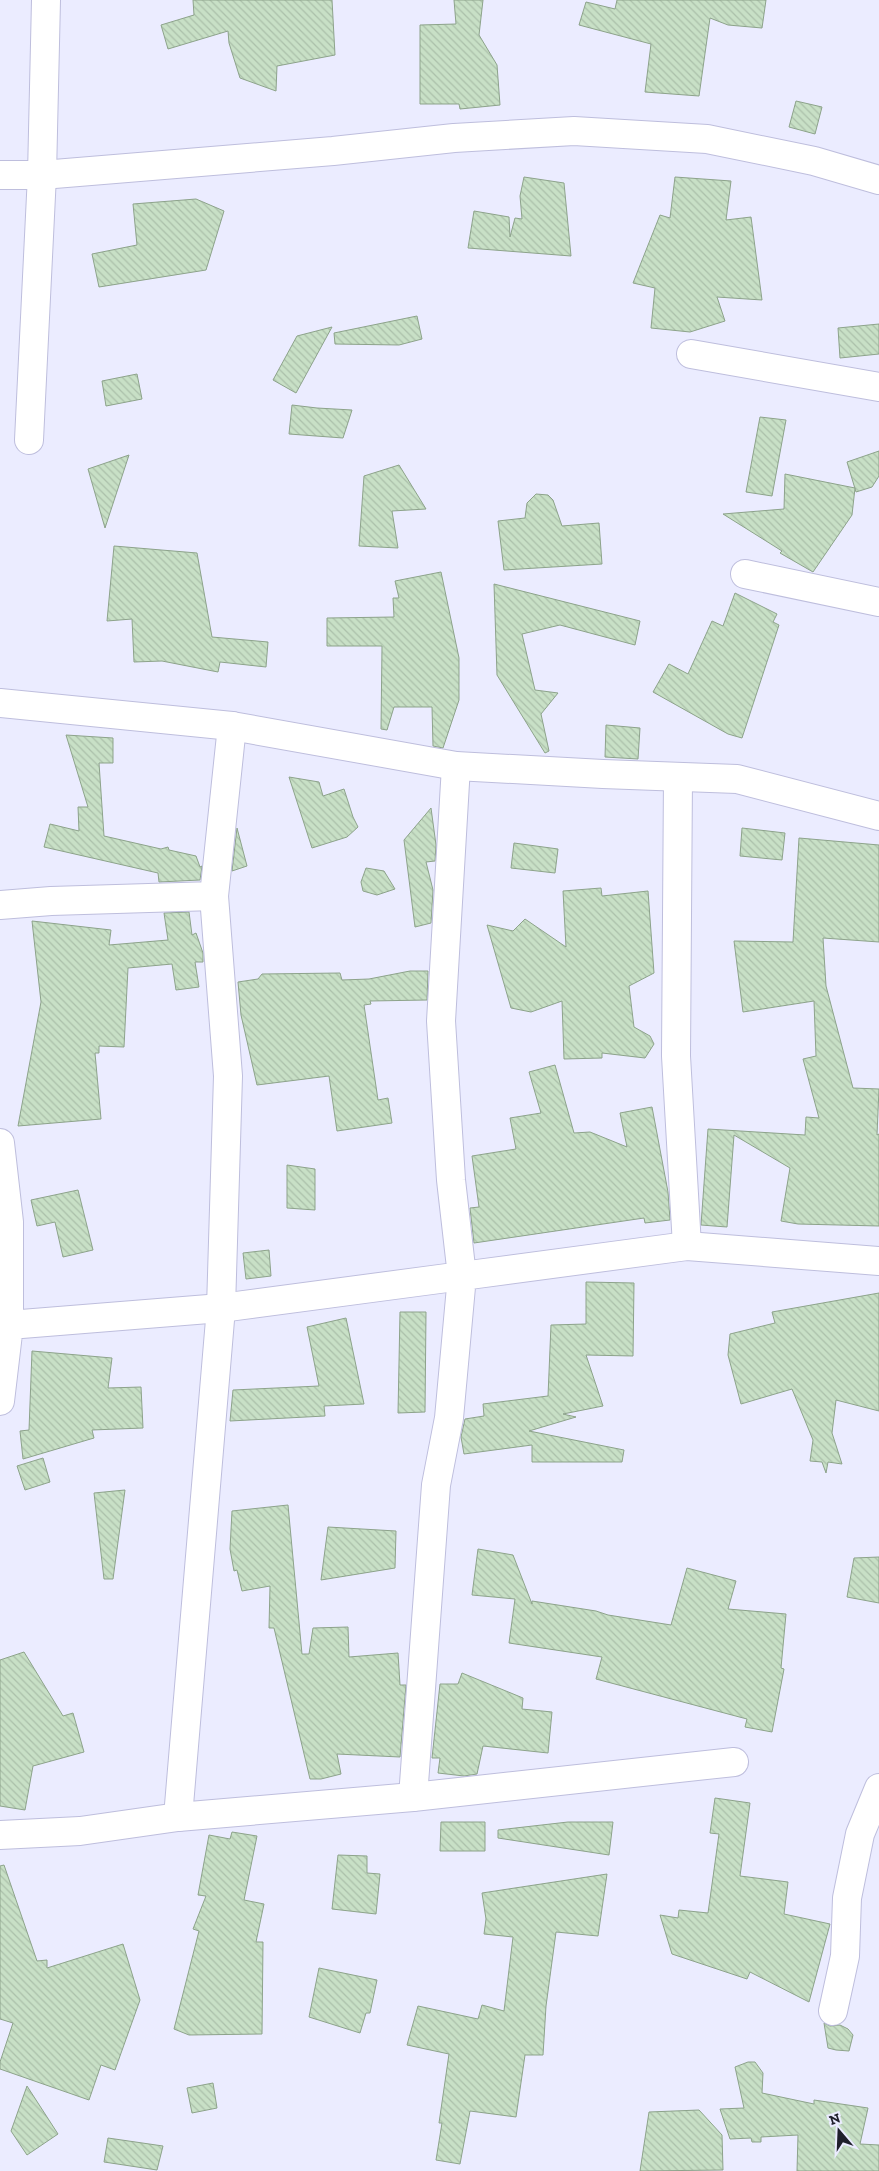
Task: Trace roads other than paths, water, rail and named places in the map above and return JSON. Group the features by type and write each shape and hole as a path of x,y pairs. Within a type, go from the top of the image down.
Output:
{"street":[{"path":"29,440 42,175 46,0"},
{"path":"0,175 42,175 333,151 454,138 574,131 707,139 814,161 879,180"},
{"path":"691,354 879,387"},
{"path":"745,574 879,602"},
{"path":"0,703 232,726 456,766 737,779 879,816"},
{"path":"178,1817 221,1308 228,1076 214,896 232,726"},
{"path":"413,1797 436,1485 449,1418 462,1276 451,1180 441,1021 456,766"},
{"path":"678,777 676,1056 687,1246"},
{"path":"0,905 51,901 214,896"},
{"path":"0,1143 9,1222 0,1401"},
{"path":"5,1326 221,1308 687,1246 879,1262"},
{"path":"0,1835 80,1831 178,1817 413,1797 734,1762"},
{"path":"833,2011 845,1956 847,1898 860,1834 879,1788"}]}
